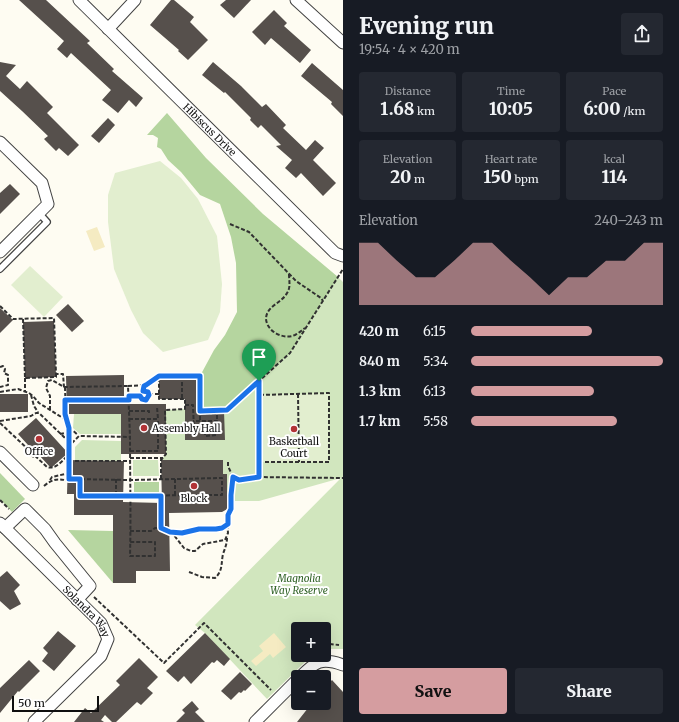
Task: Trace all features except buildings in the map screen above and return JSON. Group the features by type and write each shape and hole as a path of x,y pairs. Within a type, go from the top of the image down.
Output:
{"street":[{"name":"Hibiscus Drive","path":"79,0 335,253 343,256"},
{"path":"108,29 135,0"},
{"path":"296,0 343,43"},
{"path":"0,142 42,183 48,204 0,252"},
{"path":"0,452 33,486"},
{"path":"3,525 25,509 45,529 54,543 90,586 77,600"},
{"name":"Solandra Way","path":"3,525 101,623 108,639 101,656 34,722"},
{"path":"307,670 318,662 327,661 343,665"},
{"path":"255,722 291,686"}],"lane":[{"path":"0,269 47,222 38,213"}],"path":[{"path":"230,224 249,232 296,281 321,298 323,301"},
{"path":"50,410 50,396 46,388 48,381 52,380 64,387 144,386 159,376 200,376 200,411 227,410 290,353 343,269"},
{"path":"289,274 288,293 268,312 266,319 268,327 270,330 281,336 292,336 296,335 308,326"},
{"path":"0,306 14,319 54,318 56,374"},
{"path":"23,319 25,391"},
{"path":"0,367 3,366 5,369 4,373 8,374 9,383 8,385 0,387"},
{"path":"25,378 56,377 56,374 63,374 66,420"},
{"path":"159,376 159,400 182,400"},
{"path":"161,479 161,460 166,454 165,410 185,410 185,400 182,400 182,376"},
{"path":"259,381 259,477"},
{"path":"128,386 130,437 130,451 130,458 130,461 130,480 130,497 130,531 130,542 130,556 155,556 155,542 130,542"},
{"path":"140,396 144,386"},
{"path":"0,392 18,388 25,391 32,395 39,403 66,420 70,428 79,436 130,437"},
{"path":"143,391 146,391 149,394 159,394"},
{"path":"259,395 329,393 329,462 259,462"},
{"path":"129,396 140,396 142,399 146,400 149,397 149,394"},
{"path":"298,394 299,462"},
{"path":"32,395 34,406 39,413 67,441 69,446"},
{"path":"65,400 129,400"},
{"path":"185,405 193,405 194,431 217,431 217,414 200,414 200,421"},
{"path":"130,451 158,451 157,407"},
{"path":"129,411 149,411 149,415"},
{"path":"0,422 39,413"},
{"path":"129,419 158,419"},
{"path":"193,421 217,421"},
{"path":"0,422 46,467 50,469 69,454"},
{"path":"68,423 69,481 80,480 116,479 222,478 222,496 80,496 80,480"},
{"path":"60,434 67,432 69,428"},
{"path":"205,431 205,436 217,435"},
{"path":"69,446 79,436"},
{"path":"130,458 163,458"},
{"path":"69,461 130,461"},
{"path":"189,572 202,577 215,578 219,575 221,570 223,555 227,546 228,515 231,509 233,477 228,466 228,462"},
{"path":"49,481 52,477 69,472"},
{"path":"233,477 239,480 259,477 343,478"},
{"path":"116,479 116,497"},
{"path":"175,479 175,496"},
{"path":"161,496 161,528"},
{"path":"130,531 151,531 161,528 170,532 182,533 199,529 222,528 228,524"},
{"path":"170,532 184,548 191,551 195,551 203,544 225,540 228,533"},
{"path":"86,591 164,663 204,623 279,698"},
{"path":"331,644 339,645"}],"green space":[{"path":"167,113 206,158 263,214 338,277 290,353 227,410 200,411 200,376 237,312 236,263 231,237 220,204 200,195 181,172 168,160 161,149 157,147 158,138 153,135 147,135"},
{"path":"160,161 181,178 198,199 217,236 222,284 220,312 208,340 163,352 143,333 131,310 114,269 108,222 108,195 115,173"},
{"path":"30,266 63,297 44,317 11,285"},
{"name":"Magnolia Way Reserve","path":"338,277 343,282 343,649 331,649 331,622 291,622 291,662 305,662 297,670 291,670 291,676 267,699 205,633 195,625 341,478 259,501 227,501 227,474 223,474 222,460 161,460 166,454 165,410 185,409 186,440 224,440 224,411 227,410 290,353"},
{"name":"Basketball Court","path":"329,393 329,462 259,462 259,395"},
{"path":"74,414 121,414 121,434 80,434 73,428"},
{"path":"82,440 121,441 121,461 75,460 75,447"},
{"path":"133,460 158,460 159,476 133,476"},
{"path":"0,473 25,499 12,512 0,499"},
{"path":"134,482 159,482 159,494 134,494"},
{"path":"68,530 113,531 113,583"}],"sand":[{"path":"97,227 105,247 94,251 86,231"},
{"path":"274,633 286,647 273,658 270,654 256,666 251,661 263,651 259,646"}],"place":[{"name":"Assembly Hall","path":"144,428"},
{"name":"Basketball Court","path":"294,429"},
{"name":"Office","path":"39,439"},
{"name":"Block","path":"194,486"}],"route":[{"path":"159,376 200,376 200,411 227,410 259,381 259,477 239,480 233,477 231,509 228,515 228,524 222,528 199,529 182,533 170,532 167,529 161,528 161,496 80,496 80,479 69,479 69,428 65,414 65,400 129,400 129,396 140,396 142,399 146,400 148,399 149,394 146,391 143,391 144,386 159,376"}]}
